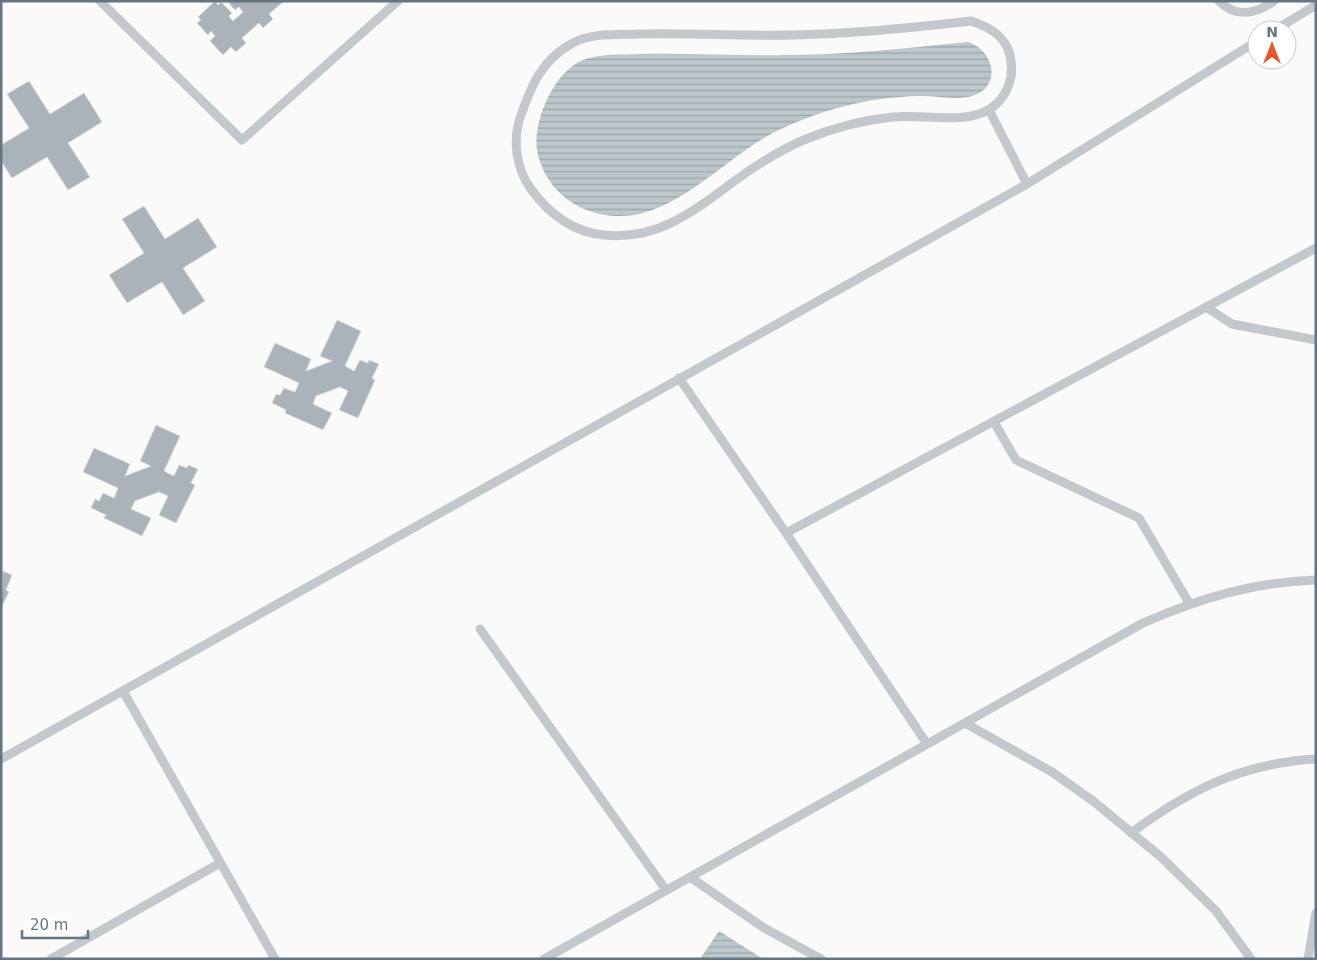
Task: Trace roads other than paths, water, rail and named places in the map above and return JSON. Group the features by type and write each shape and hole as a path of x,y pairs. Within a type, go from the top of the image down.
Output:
{"lane":[{"path":"100,1 242,140 398,1"},
{"path":"1219,1 1226,8 1239,13 1252,12 1274,1"},
{"path":"1291,20 1316,5"},
{"path":"970,22 986,26 998,36 1008,49 1012,64 1011,80 1005,94 989,110 966,118 921,115 892,117 835,129 799,143 756,166 708,203 681,219 651,230 620,237 592,234 566,223 544,206 527,184 517,158 515,130 532,84 548,59 573,42 602,35 697,33 751,35 832,34 970,22"},
{"path":"1,759 1027,184 1247,47"},
{"path":"989,110 1027,184"},
{"path":"786,533 1316,248"},
{"path":"1206,307 1232,324 1316,340"},
{"path":"679,378 786,533 926,744"},
{"path":"994,422 1016,460 1139,518 1189,603"},
{"path":"544,959 1143,623 1189,603 1238,589 1287,581 1316,580"},
{"path":"480,629 666,890"},
{"path":"123,691 275,959"},
{"path":"965,723 1052,772 1093,801 1190,883 1216,911 1251,959"},
{"path":"1131,833 1168,806 1208,784 1251,769 1296,760 1316,759"},
{"path":"50,959 220,863"},
{"path":"690,877 764,928 820,959"},
{"path":"1308,959 1316,913"}]}
